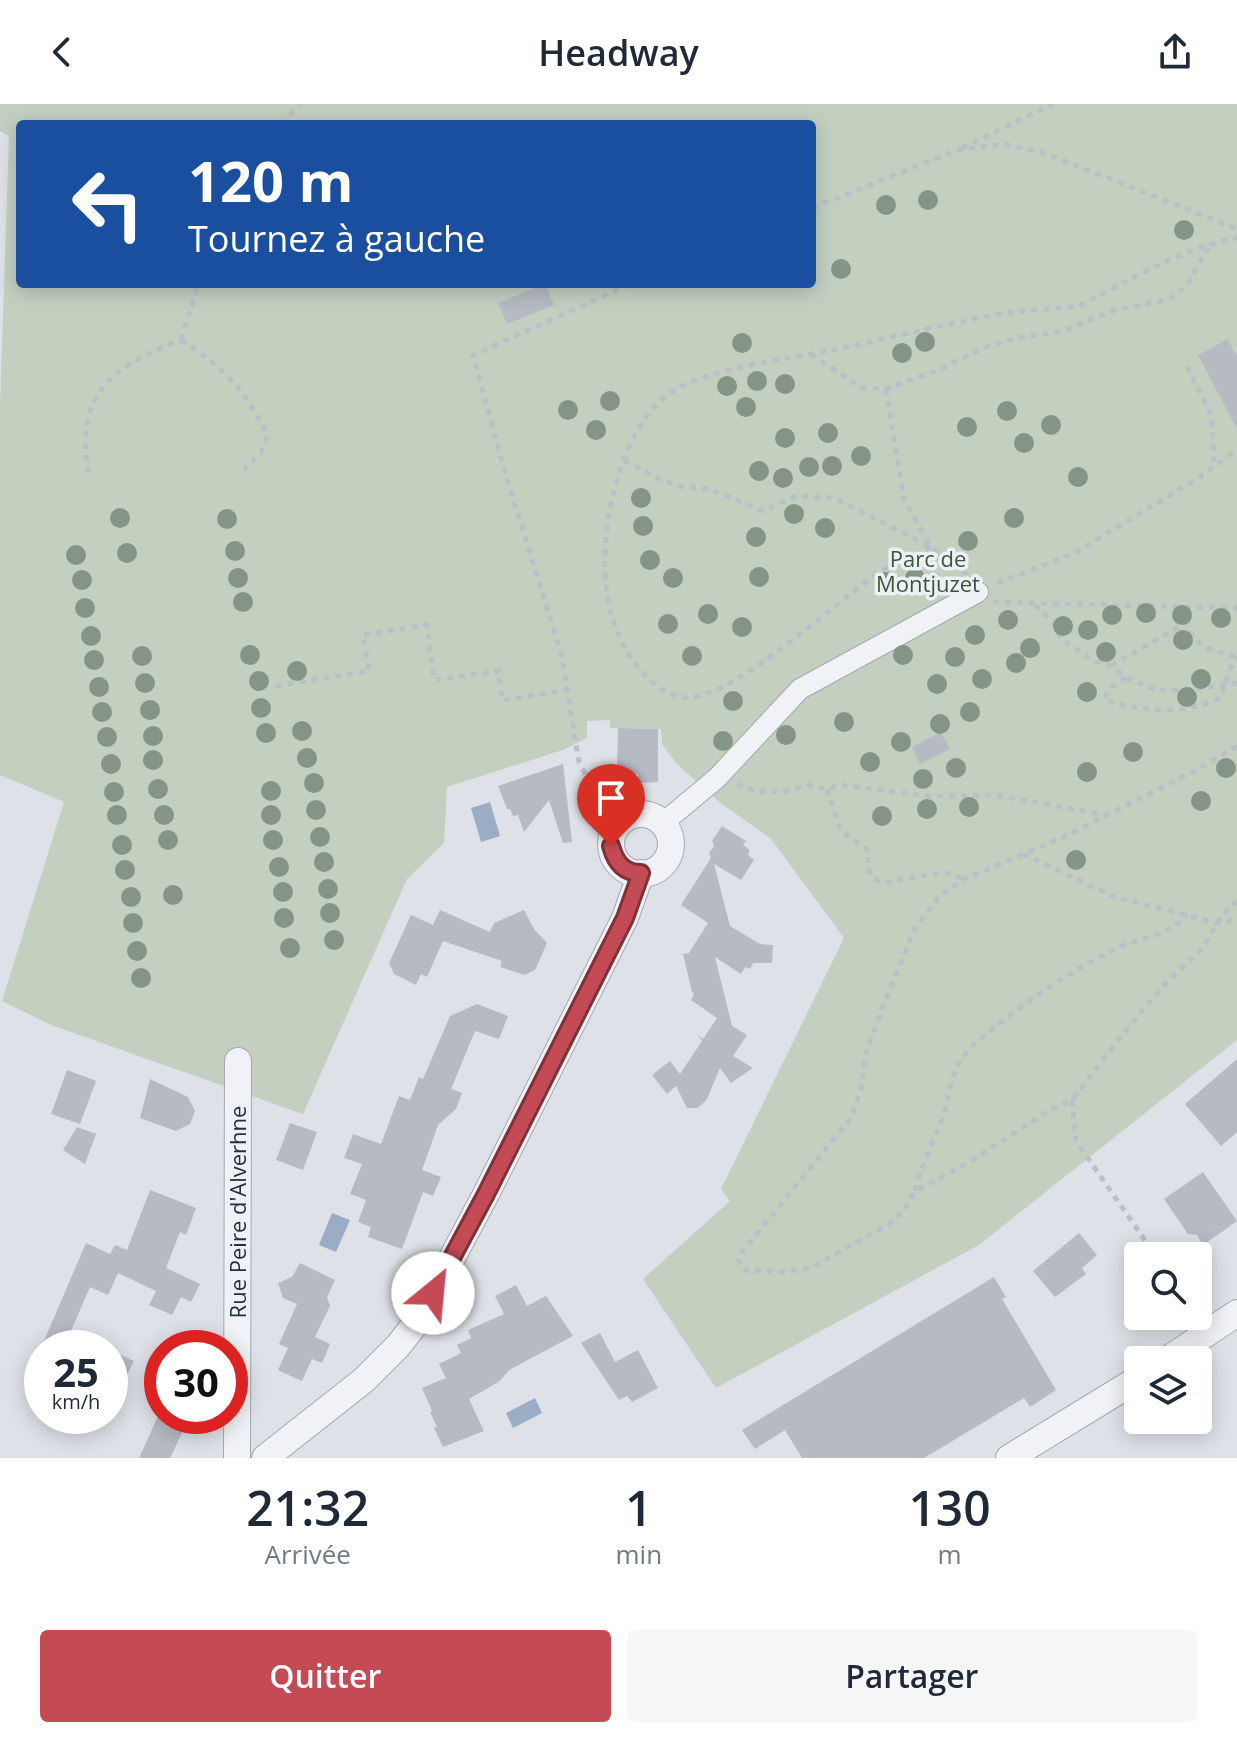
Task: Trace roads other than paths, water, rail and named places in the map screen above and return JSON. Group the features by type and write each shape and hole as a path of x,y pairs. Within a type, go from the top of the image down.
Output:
{"street":[{"path":"663,823 717,778 800,689 978,592"},
{"path":"642,814 653,816 663,823 671,841 670,851 660,867 648,873 623,868 611,846 613,833 622,821 642,814"},
{"path":"265,1458 364,1380 398,1346 420,1318 625,918 641,873"},
{"name":"Rue Peire d'Alverhne","path":"237,1458 238,1061"},
{"path":"1188,1346 1237,1313"},
{"path":"1009,1458 1124,1388"}],"water":[{"path":"490,802 500,836 481,842 471,808"},
{"path":"332,1213 350,1220 336,1252 319,1245"},
{"path":"535,1398 542,1413 513,1428 506,1413"}],"park label":[{"name":"Parc de Montjuzet","path":"928,572"}]}
